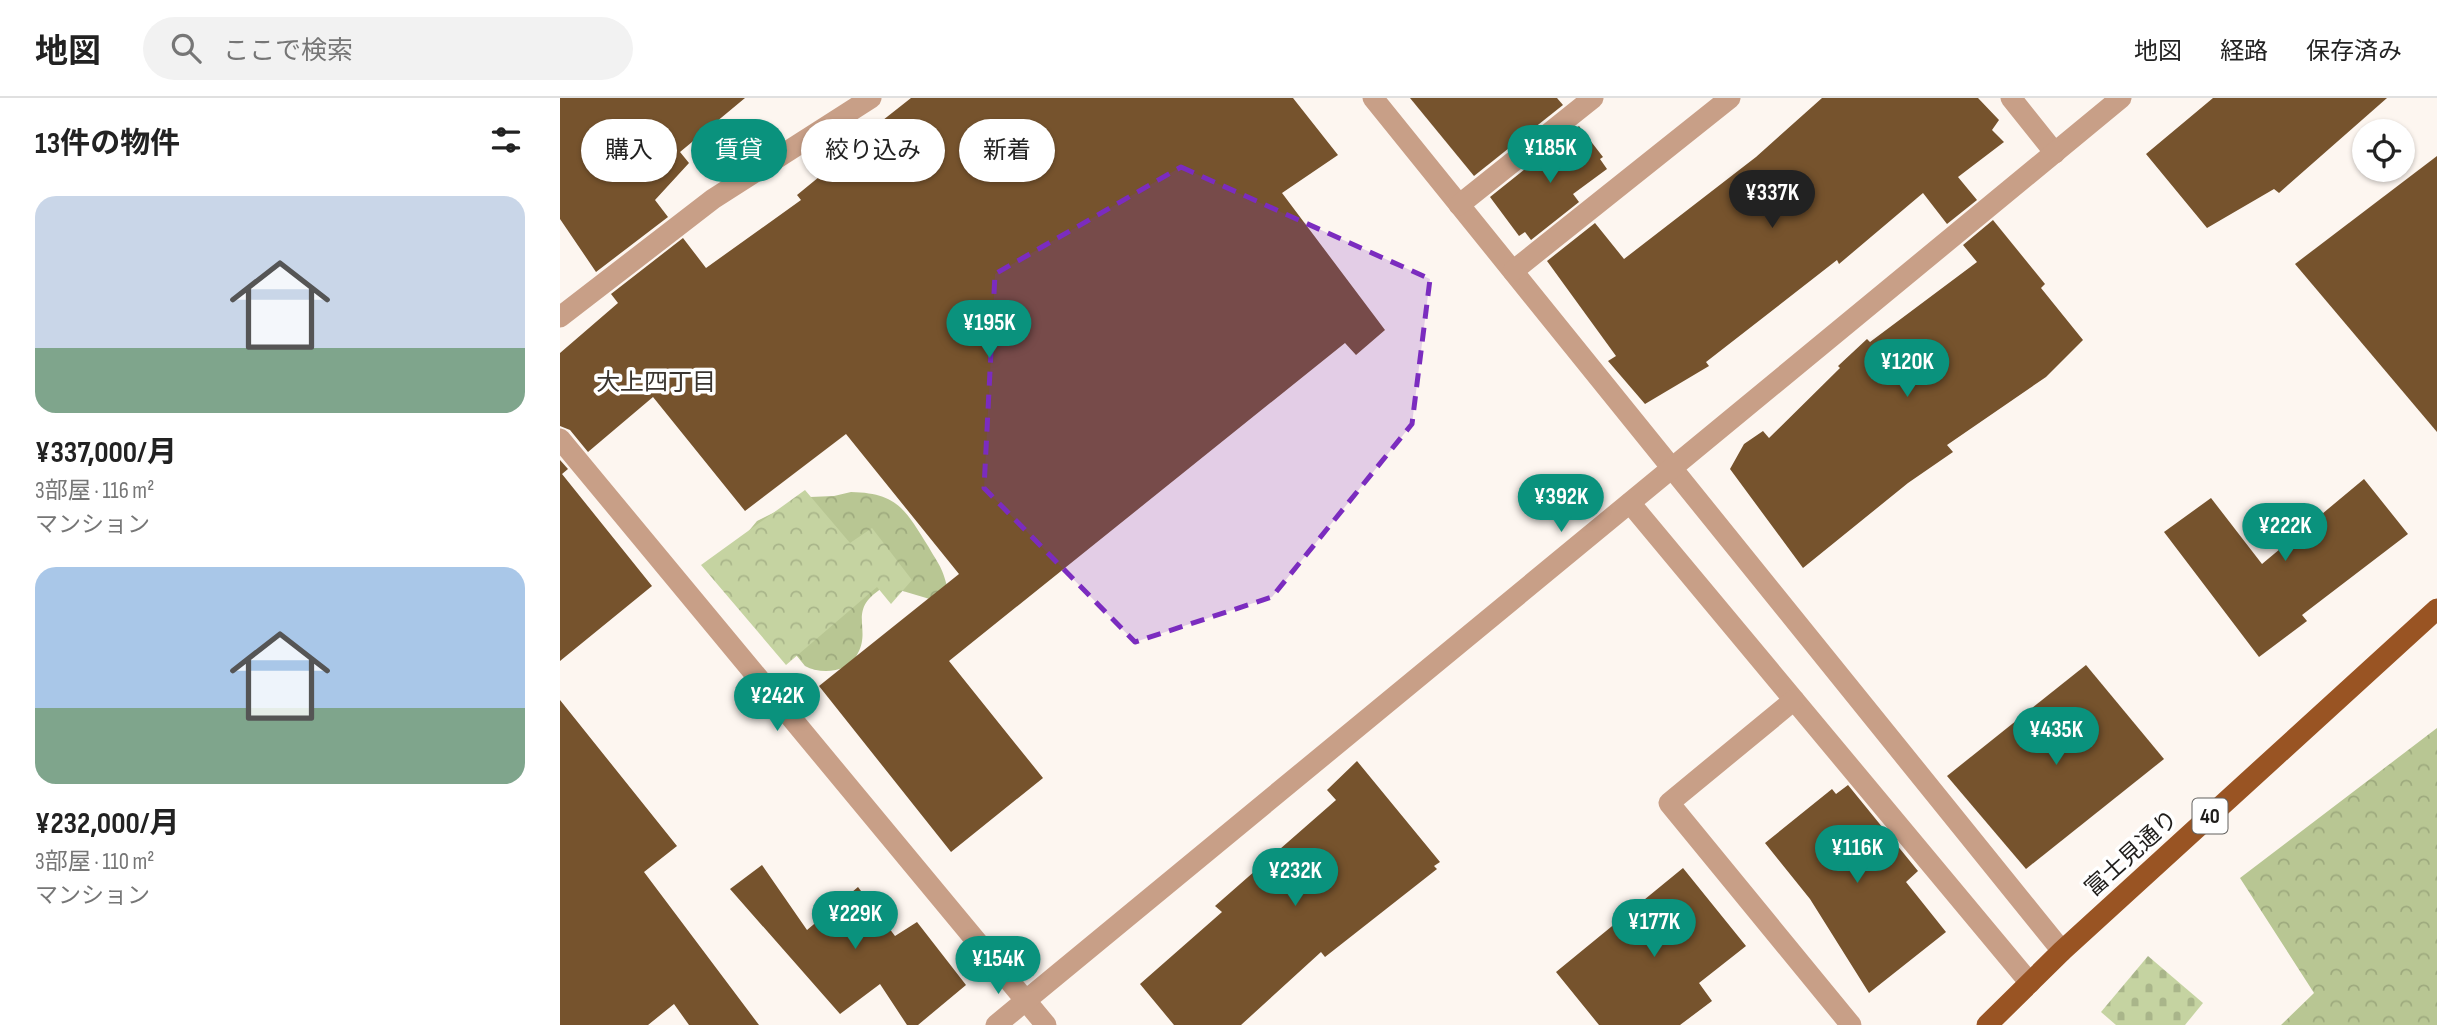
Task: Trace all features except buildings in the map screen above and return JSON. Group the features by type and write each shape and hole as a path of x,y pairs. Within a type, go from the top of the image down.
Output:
{"main road":[{"name":"富士見通り","path":"1987,1025 2062,951 2437,609"}],"street":[{"path":"560,317 713,199 871,98"},
{"path":"1459,205 1593,98"},
{"path":"1513,271 1730,98"},
{"path":"2011,98 2054,153"},
{"path":"996,1025 2121,98"},
{"path":"1380,100 1459,205 2062,951"},
{"path":"560,439 1046,1025"},
{"path":"1630,503 2030,983"},
{"path":"1794,700 1669,803 1851,1025"}],"highlighted area":[{"path":"1181,167 1430,279 1412,424 1272,597 1135,642 984,488 995,274"}],"green space":[{"path":"805,490 850,543 872,528 912,580 891,604 877,587 786,665 701,565"},
{"path":"851,492 879,496 898,505 928,546 947,586 933,600 886,586 866,603 862,618 862,644 854,660 841,668 819,671 805,666 750,598 738,544 757,521 785,507 810,497"},
{"path":"2437,728 2437,1025 2281,1025 2314,993 2240,878"},
{"path":"2148,956 2203,1003 2185,1025 2116,1025 2101,1012"}],"district":[{"name":"大上四丁目","path":"656,382"}]}
